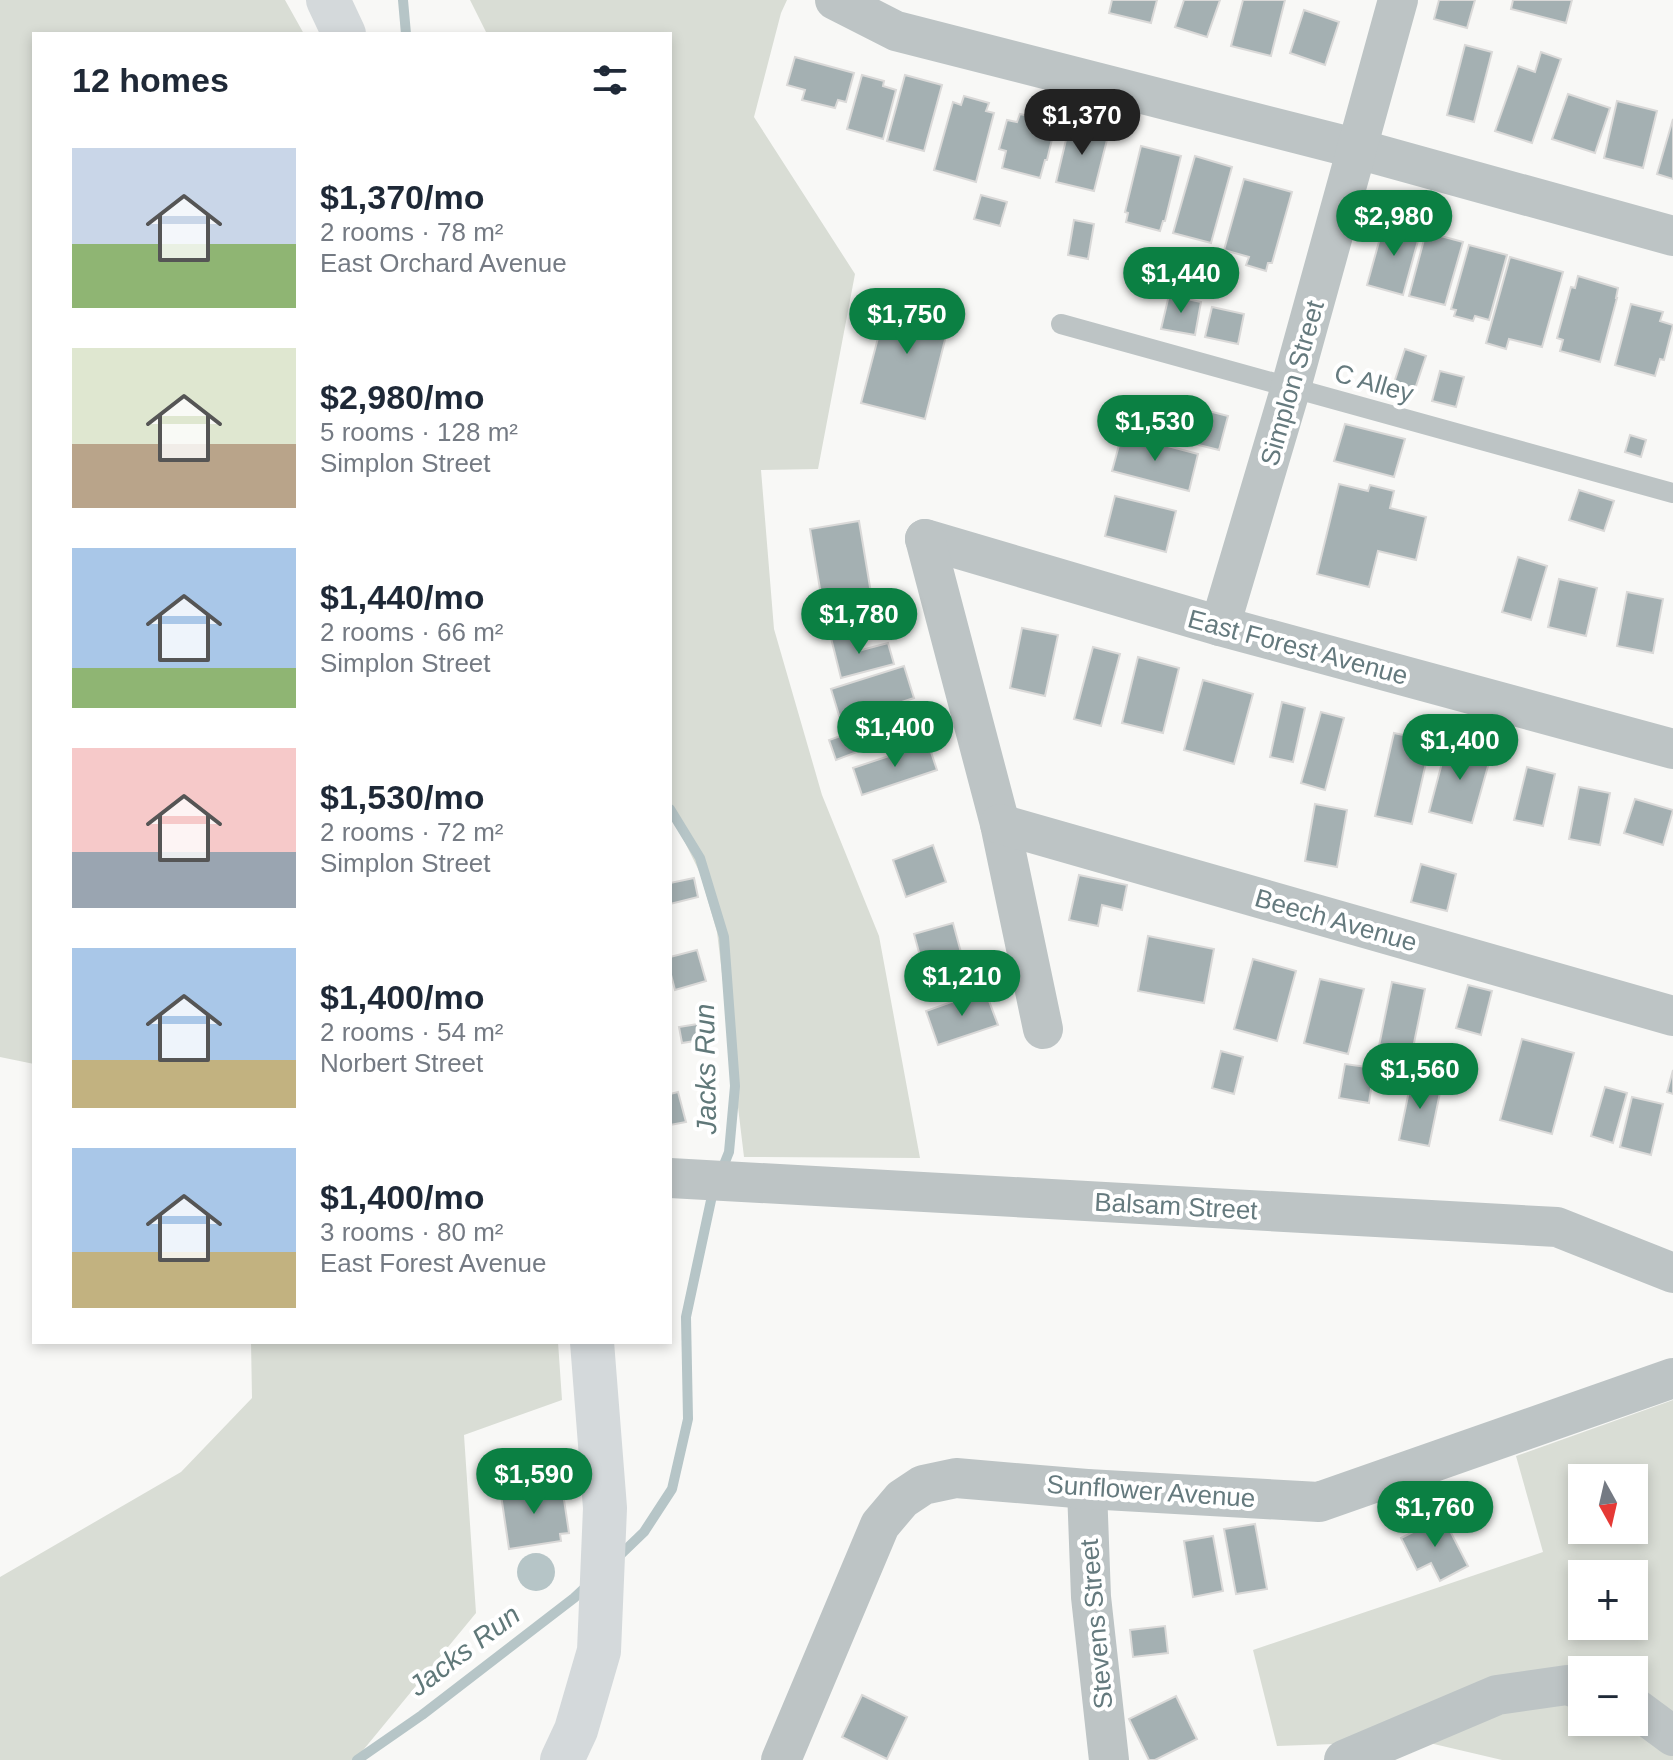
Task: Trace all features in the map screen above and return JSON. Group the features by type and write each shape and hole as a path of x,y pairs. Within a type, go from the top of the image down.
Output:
{"street":[{"path":"328,0 343,32"},
{"path":"835,0 1673,236"},
{"name":"Simplon Street","path":"1220,626 1291,387 1398,0"},
{"name":"East Forest Avenue","path":"1000,824 925,539 1220,626 1673,749"},
{"path":"1000,824 1043,1029"},
{"name":"Beech Avenue","path":"1000,824 1673,1016"},
{"name":"Balsam Street","path":"686,1179 1557,1227 1673,1273"},
{"path":"562,1760 576,1730 599,1651 605,1508 592,1344"},
{"name":"Sunflower Avenue","path":"781,1760 880,1525 902,1499 923,1485 956,1478 1319,1502 1673,1378"},
{"name":"Stevens Street","path":"1087,1489 1091,1597 1109,1760"},
{"path":"1366,1758 1497,1695 1568,1685"},
{"path":"1648,1717 1673,1736"}],"lane":[{"name":"C Alley","path":"1061,324 1673,493"}],"shaded area":[{"path":"0,0 285,0 303,32 32,32 32,1064 0,1057"},
{"path":"470,0 787,0 754,117 855,274 818,469 761,470 774,629 822,795 879,936 920,1158 744,1157 717,932 700,873 672,816 672,32 486,32"},
{"path":"251,1344 558,1344 562,1400 464,1435 476,1613 355,1760 0,1760 0,1577 181,1472 252,1398"},
{"path":"1673,1400 1673,1760 1502,1760 1421,1741 1277,1746 1253,1650 1543,1552 1516,1456"},
{"path":"536,1553 550,1558 555,1572 550,1586 536,1591 522,1586 517,1572 522,1558"}],"building":[{"path":"1112,0 1157,0 1151,23 1109,13"},
{"path":"1184,0 1220,0 1207,37 1175,27"},
{"path":"1243,0 1285,0 1271,56 1231,46"},
{"path":"1439,0 1475,0 1467,28 1434,19"},
{"path":"1513,0 1572,0 1566,23 1511,9"},
{"path":"1304,10 1339,22 1325,65 1290,53"},
{"path":"1465,45 1492,52 1474,122 1447,115"},
{"path":"1541,52 1561,59 1532,143 1495,131 1518,66 1535,72"},
{"path":"795,57 854,73 846,102 838,100 835,108 802,100 805,90 787,85"},
{"path":"862,75 884,81 883,86 896,90 883,139 847,129"},
{"path":"905,75 942,85 924,151 887,141"},
{"path":"1568,94 1610,108 1595,153 1552,139"},
{"path":"964,96 989,103 986,111 994,113 976,182 934,170 953,102 961,105"},
{"path":"1617,101 1657,111 1643,168 1604,158"},
{"path":"1020,114 1046,120 1044,128 1054,131 1040,178 1002,168 1006,151 999,149 1007,120 1017,122"},
{"path":"1673,119 1673,179 1657,174"},
{"path":"1070,123 1109,132 1094,191 1056,182"},
{"path":"1141,146 1181,156 1160,231 1126,222 1128,213 1125,212"},
{"path":"1195,156 1232,167 1211,243 1173,233"},
{"path":"1244,179 1292,192 1272,263 1268,263 1266,271 1246,265 1249,257 1224,250"},
{"path":"981,195 1007,202 1000,226 974,219"},
{"path":"1074,220 1094,224 1088,259 1068,255"},
{"path":"1385,220 1421,230 1403,295 1367,285"},
{"path":"1426,232 1463,242 1445,305 1409,296"},
{"path":"1469,245 1507,255 1489,320 1475,316 1473,321 1454,316 1456,310 1451,309"},
{"path":"1510,257 1563,272 1542,347 1509,339 1506,349 1486,343"},
{"path":"1578,276 1618,288 1600,362 1560,351 1563,340 1557,338 1571,287 1575,288"},
{"path":"890,292 953,308 925,419 861,403"},
{"path":"1169,295 1201,302 1195,335 1161,329"},
{"path":"1631,304 1663,312 1660,321 1673,325 1664,360 1660,359 1655,376 1615,365"},
{"path":"1212,307 1244,314 1238,344 1205,337"},
{"path":"1405,349 1426,356 1415,389 1394,383"},
{"path":"1440,371 1464,377 1456,407 1432,401"},
{"path":"1158,398 1228,416 1219,450 1150,433"},
{"path":"1345,424 1405,439 1394,477 1334,461"},
{"path":"1122,434 1198,454 1189,491 1112,471"},
{"path":"1630,435 1646,440 1641,457 1625,452"},
{"path":"1339,484 1368,491 1370,485 1394,491 1390,508 1426,517 1416,560 1378,551 1369,587 1317,574"},
{"path":"1579,490 1614,501 1604,531 1569,520"},
{"path":"1115,496 1176,511 1166,552 1105,536"},
{"path":"859,521 871,593 822,601 810,529"},
{"path":"1518,557 1547,566 1531,620 1502,612"},
{"path":"1559,579 1597,588 1586,636 1548,627"},
{"path":"1627,592 1663,599 1653,653 1617,646"},
{"path":"1022,628 1058,635 1045,696 1010,688"},
{"path":"853,632 858,651 888,643 894,664 841,678 831,638"},
{"path":"1093,647 1120,654 1101,726 1074,719"},
{"path":"1138,657 1179,668 1163,733 1122,723"},
{"path":"904,666 914,698 841,722 831,689"},
{"path":"1203,680 1253,694 1234,764 1184,750"},
{"path":"1282,702 1305,708 1293,762 1270,757"},
{"path":"1321,712 1344,718 1325,790 1301,783"},
{"path":"866,727 873,746 836,760 829,740"},
{"path":"1394,733 1431,741 1412,824 1375,816"},
{"path":"1448,740 1492,752 1472,823 1429,812"},
{"path":"928,743 937,770 862,795 853,768"},
{"path":"1527,767 1555,774 1543,826 1514,820"},
{"path":"1579,787 1610,793 1600,845 1569,839"},
{"path":"1635,799 1673,810 1663,845 1624,833"},
{"path":"1315,804 1347,810 1337,867 1305,861"},
{"path":"933,845 946,882 906,897 893,860"},
{"path":"1421,864 1456,874 1447,911 1411,902"},
{"path":"1079,875 1127,885 1122,910 1102,905 1098,926 1069,920"},
{"path":"694,878 698,897 672,904 672,883"},
{"path":"953,923 962,956 923,967 914,934"},
{"path":"1148,936 1214,949 1204,1003 1138,991"},
{"path":"697,950 706,981 675,990 672,956"},
{"path":"1253,959 1296,971 1277,1041 1234,1029"},
{"path":"1320,979 1364,989 1348,1054 1304,1043"},
{"path":"1392,982 1425,989 1412,1053 1379,1046"},
{"path":"1468,985 1492,991 1481,1035 1456,1028"},
{"path":"985,990 998,1025 938,1045 926,1011"},
{"path":"704,1023 707,1039 682,1043 679,1027"},
{"path":"1522,1039 1574,1053 1552,1134 1500,1120"},
{"path":"1221,1051 1243,1057 1234,1094 1212,1088"},
{"path":"1345,1064 1374,1068 1369,1103 1339,1098"},
{"path":"1673,1070 1673,1094 1667,1092"},
{"path":"1412,1076 1442,1083 1429,1146 1399,1140"},
{"path":"1605,1087 1627,1093 1613,1143 1591,1136"},
{"path":"678,1092 686,1122 672,1125 672,1094"},
{"path":"1632,1097 1663,1104 1651,1155 1620,1147"},
{"path":"546,1482 553,1488 554,1494 563,1493 569,1533 560,1534 561,1541 509,1549 501,1495 514,1493 513,1488"},
{"path":"1443,1517 1468,1566 1440,1581 1431,1563 1417,1570 1401,1538"},
{"path":"1255,1524 1267,1589 1236,1594 1224,1529"},
{"path":"1213,1536 1223,1591 1193,1597 1184,1541"},
{"path":"1165,1626 1168,1653 1133,1657 1130,1630"},
{"path":"862,1695 907,1717 887,1759 842,1737"},
{"path":"1176,1696 1197,1739 1155,1760 1149,1760 1129,1719"}],"waterway":[{"name":"Jacks Run","path":"403,0 406,32"},
{"name":"Jacks Run","path":"672,812 700,858 724,937 735,1086 729,1152 721,1172"},
{"name":"Jacks Run","path":"617,1558 644,1532 672,1489 688,1419 686,1317 713,1191"},
{"name":"Jacks Run","path":"357,1760 422,1715 588,1585"}]}
